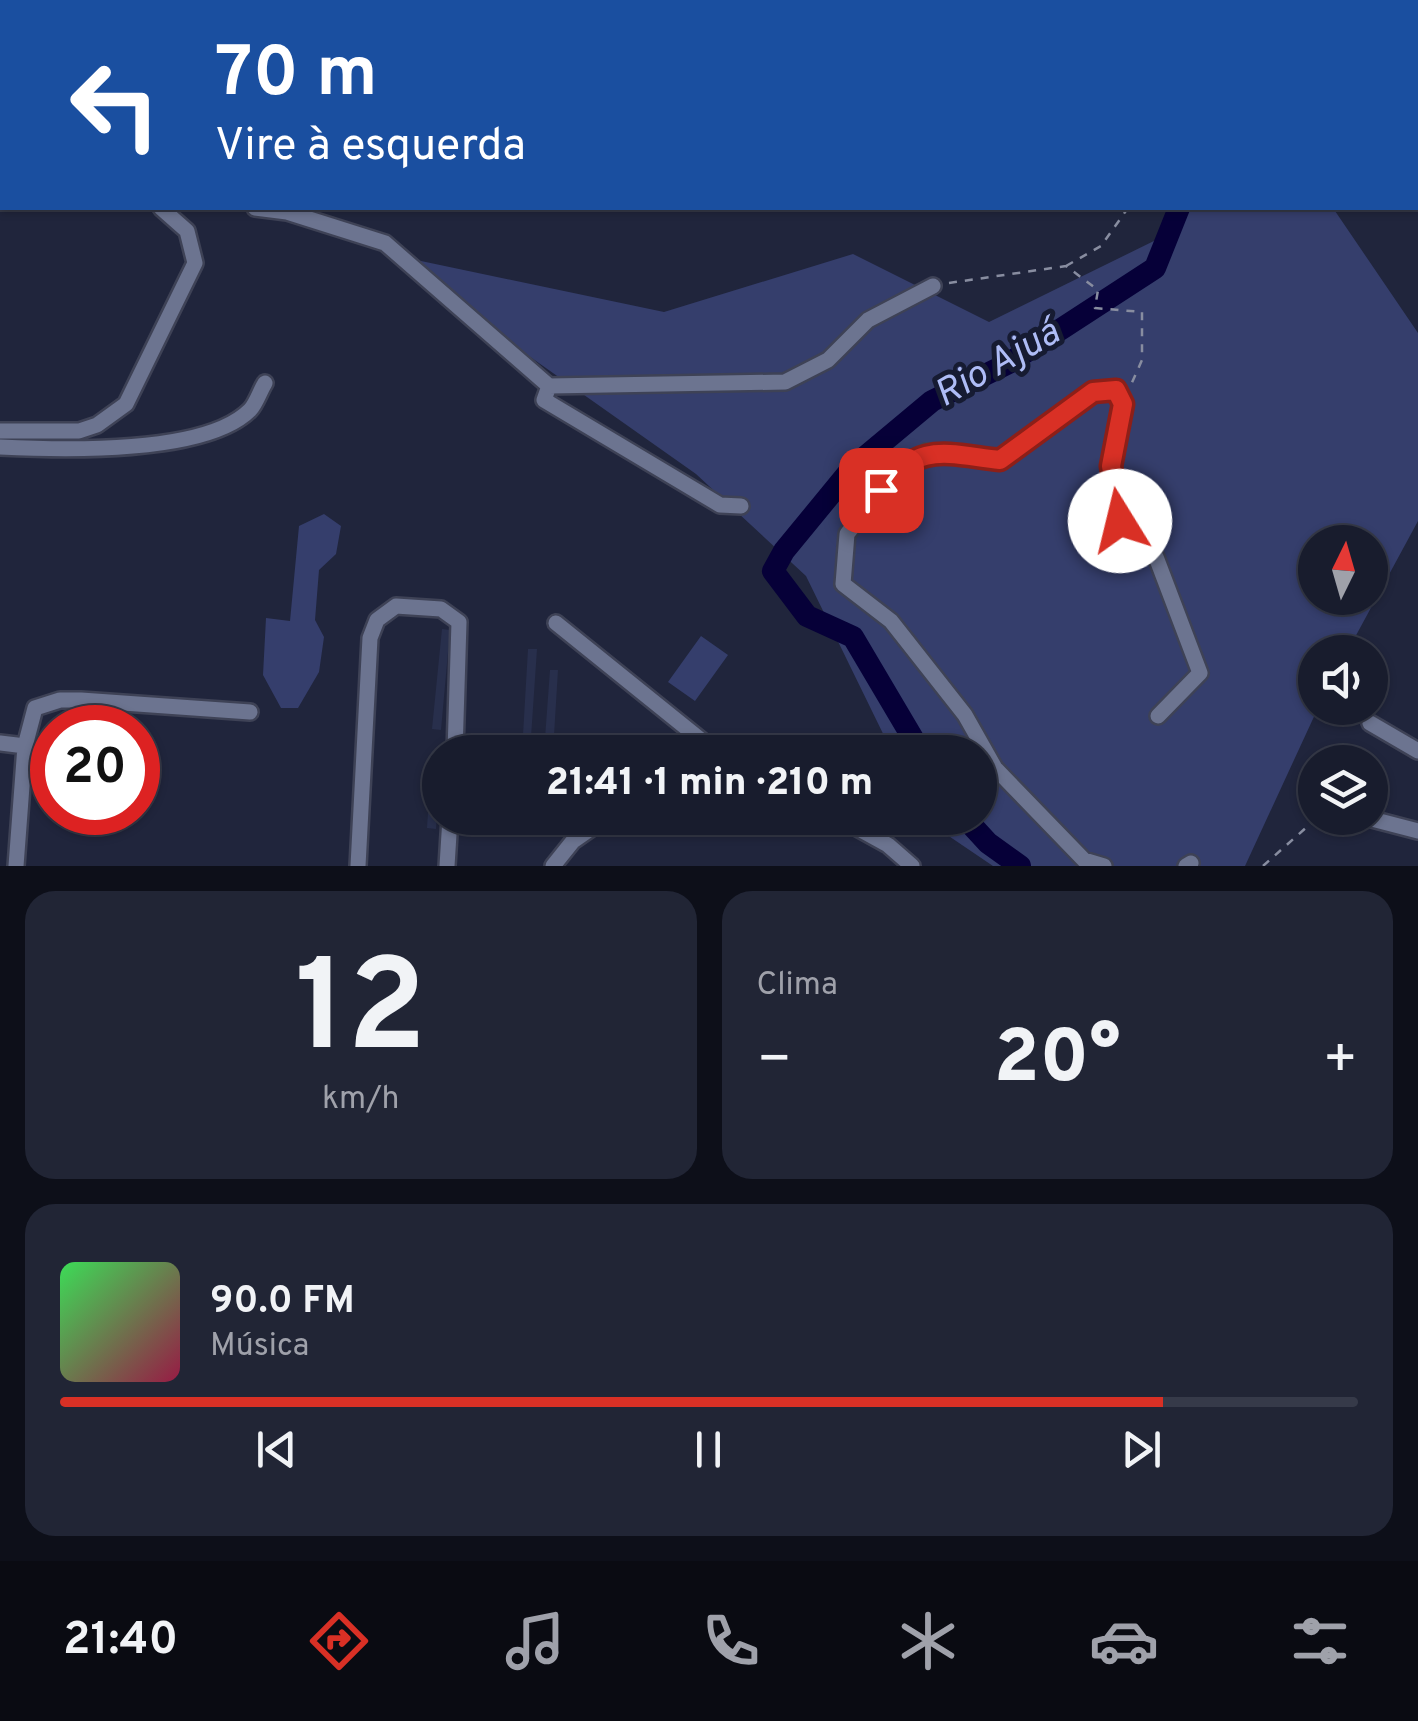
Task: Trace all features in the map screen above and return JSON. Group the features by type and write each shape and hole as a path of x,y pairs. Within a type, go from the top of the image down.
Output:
{"street":[{"path":"0,431 79,431 97,425 126,404 195,263 187,231 163,210"},
{"path":"271,210 385,243 549,386 786,382 828,360 868,320 933,286"},
{"path":"0,447 67,450 163,443 226,426 251,409 264,383"},
{"path":"549,386 544,400 720,505 742,506"},
{"path":"1104,866 1084,860 995,768 965,716 891,621 843,584 847,534 898,468 926,452 1000,460 1093,392 1116,390 1123,404 1111,466 1120,521 1156,557 1193,645 1200,673 1158,716"},
{"path":"358,866 369,652 377,620 396,606 441,610 459,622 455,735"},
{"path":"556,623 695,735"},
{"path":"16,866 25,746 36,708 60,700 250,712"},
{"path":"1375,725 1418,750"},
{"path":"0,742 25,746"},
{"path":"1388,824 1418,832"},
{"path":"447,866 449,835"},
{"path":"553,866 582,835"},
{"path":"870,835 912,866"}],"path":[{"path":"933,286 1002,272 1066,266 1101,246 1127,210"},
{"path":"1066,266 1098,290 1095,308 1142,312 1142,360 1123,404"},
{"path":"1262,866 1298,835"}],"shaded area":[{"path":"1176,210 1334,210 1418,333 1418,521 1388,576 1388,525 1298,525 1298,615 1367,615 1356,635 1298,635 1298,725 1310,725 1245,866 993,866 947,835 997,835 997,735 884,735 806,576 696,474 383,253 664,312 853,254 989,322 1162,237"},
{"path":"324,514 341,526 336,554 319,570 315,620 324,637 319,672 298,708 281,708 263,675 266,618 290,621 299,526"},
{"path":"442,629 450,630 441,730 432,729"},
{"path":"701,636 728,655 695,701 668,682"},
{"path":"528,649 537,649 531,735 523,735"},
{"path":"550,670 558,670 554,735 545,735"}],"waterway":[{"name":"Rio Ajuá","path":"911,735 853,637 807,616 773,571 784,551 853,467 932,401 1009,363 1155,268 1178,210"},
{"name":"Rio Ajuá","path":"981,835 1020,866"}],"route":[{"path":"881,490 898,468 926,452 1000,460 1093,392 1116,390 1123,404 1111,466 1120,521"}]}
